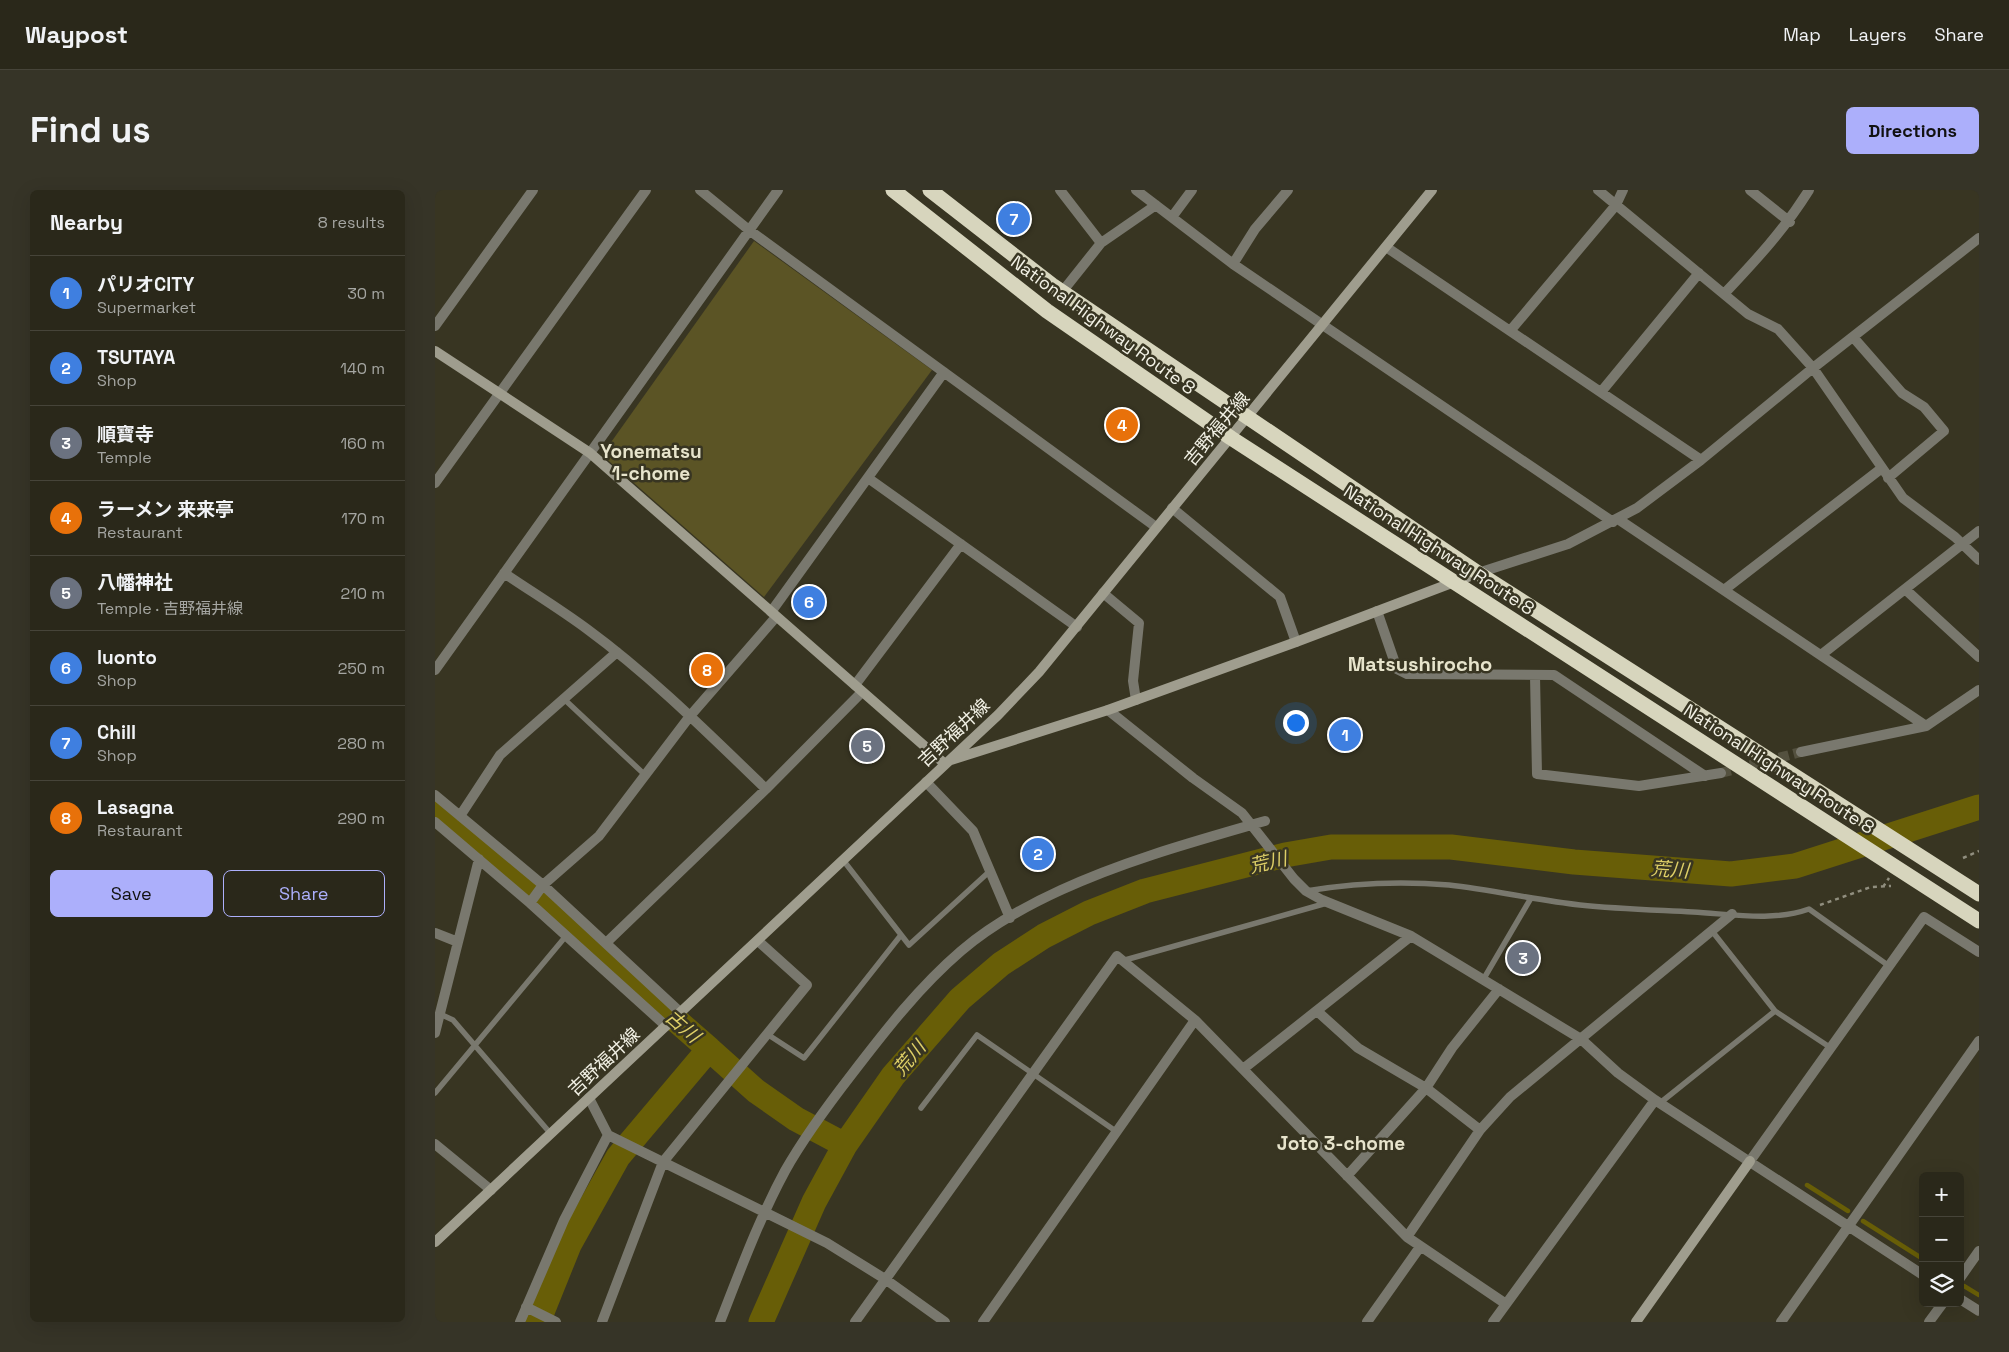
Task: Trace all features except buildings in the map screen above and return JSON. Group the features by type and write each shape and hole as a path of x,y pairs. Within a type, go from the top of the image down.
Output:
{"highway":[{"name":"National Highway Route 8","path":"893,190 1047,311 1231,438 1979,921"},
{"name":"National Highway Route 8","path":"930,190 1062,292 1478,573 1979,894"}],"main road":[{"name":"吉野福井線","path":"435,1242 998,715 1039,672 1432,190"},
{"path":"435,351 590,454 946,763 1108,710 1297,642 1478,573"},
{"path":"1636,1322 1750,1162"}],"street":[{"path":"435,326 533,190"},
{"path":"435,484 646,190"},
{"path":"700,190 749,230 1157,527"},
{"path":"435,670 778,190"},
{"path":"1060,190 1101,243"},
{"path":"1136,190 1233,264 1926,726"},
{"path":"1172,217 1192,190"},
{"path":"1233,264 1255,229 1288,190"},
{"path":"1598,190 1748,314 1779,329 1813,368 1903,498 1964,545 1979,560"},
{"path":"1510,331 1616,205 1623,190"},
{"path":"1750,190 1790,222"},
{"path":"1723,294 1773,243 1790,222 1809,190"},
{"path":"1062,292 1101,243 1155,205"},
{"path":"1478,573 1568,544 1637,508 1701,460 1813,368 1979,239"},
{"path":"1386,247 1701,460"},
{"path":"1601,392 1699,273"},
{"path":"1853,337 1902,393 1924,407 1944,431 1888,478"},
{"path":"530,903 543,885 599,836 644,774 774,614 944,372"},
{"path":"1724,590 1882,468"},
{"path":"868,478 1077,626"},
{"path":"1172,508 1280,597 1297,642"},
{"path":"1821,656 1964,545 1979,531"},
{"path":"605,943 766,789 859,689 961,544"},
{"path":"504,573 587,629 617,652 690,716 766,789"},
{"path":"1906,590 1979,657"},
{"path":"1103,593 1139,623 1133,681 1136,700"},
{"path":"1377,611 1397,668 1407,674 1554,675 1705,776"},
{"path":"460,816 500,755 617,652"},
{"path":"1535,676 1537,774 1639,786 1721,773"},
{"path":"1801,752 1926,726 1979,690"},
{"path":"1108,710 1193,778 1242,813 1294,879 1306,891 1329,903 1411,936 1581,1039 1618,1073 1658,1102 1919,1272"},
{"path":"926,782 973,831 1010,918"},
{"path":"435,795 543,885 681,1013"},
{"path":"720,1322 765,1212 786,1170 824,1111 885,1032 942,968 962,950 1010,918 1060,890 1111,868 1253,828 1265,821"},
{"path":"435,822 530,903 666,1026"},
{"path":"435,1033 479,859"},
{"path":"1407,1237 1480,1130 1510,1097 1732,914"},
{"path":"1750,1162 1924,917 1979,952"},
{"path":"435,933 458,942"},
{"path":"1243,1069 1411,936"},
{"path":"602,1322 663,1162 807,985 758,941"},
{"path":"855,1322 1117,956 1125,960 1195,1020 1407,1237 1505,1304"},
{"path":"1347,1176 1426,1088 1452,1048 1499,989"},
{"path":"1317,1011 1358,1048 1426,1088 1480,1130"},
{"path":"983,1322 1195,1020"},
{"path":"1786,1320 1979,1040"},
{"path":"589,1098 613,1137 827,1243 885,1279 945,1322"},
{"path":"1493,1322 1658,1102"},
{"path":"520,1322 530,1309 564,1220 613,1137"},
{"path":"435,1144 491,1190"},
{"path":"1367,1322 1420,1247"},
{"path":"1964,1272 1979,1251"},
{"path":"1964,1302 1979,1311"},
{"path":"1929,1322 1940,1307"},
{"path":"530,1309 551,1320"}],"lane":[{"path":"565,699 644,774"},
{"path":"843,860 909,945 991,870"},
{"path":"1306,891 1334,886 1390,883 1449,885 1580,905 1732,914 1793,915 1809,909 1889,966"},
{"path":"1483,980 1531,898"},
{"path":"1125,960 1329,903"},
{"path":"1712,931 1775,1011 1831,1048"},
{"path":"767,1034 804,1058 901,935"},
{"path":"435,1093 566,936"},
{"path":"1658,1102 1775,1011"},
{"path":"440,1014 453,1020 551,1134"},
{"path":"921,1108 977,1035 1117,1132"}],"path":[{"path":"1963,858 1979,852"},
{"path":"1883,887 1888,879"},
{"path":"1809,909 1871,887 1891,886"}],"shaded area":[{"path":"754,241 932,370 764,597 602,455"}],"waterway":[{"name":"荒川","path":"761,1322 814,1202 845,1145 893,1076 960,999 1001,964 1044,936 1089,913 1145,891 1285,855 1331,847 1451,847 1574,862 1731,874 1795,866 1979,807"},
{"name":"古川","path":"435,809 709,1049 618,1157 569,1245 538,1322"},
{"path":"709,1049 756,1091 796,1119 845,1145"},
{"path":"1807,1185 1848,1211"},
{"path":"1863,1221 1919,1256"},
{"path":"1964,1286 1979,1295"}],"tunnel":[{"path":"1721,773 1801,752"}],"place":[{"name":"Chill","path":"1014,219"},
{"name":"ラーメン 来来亭","path":"1122,425"},
{"name":"luonto","path":"809,602"},
{"name":"Lasagna","path":"707,670"},
{"name":"パリオCITY","path":"1345,735"},
{"name":"八幡神社","path":"867,746"},
{"name":"TSUTAYA","path":"1038,854"},
{"name":"順寶寺","path":"1523,958"}],"district":[{"name":"Yonematsu 1-chome","path":"651,462"},
{"name":"Matsushirocho","path":"1420,664"},
{"name":"Joto 3-chome","path":"1341,1143"}]}
